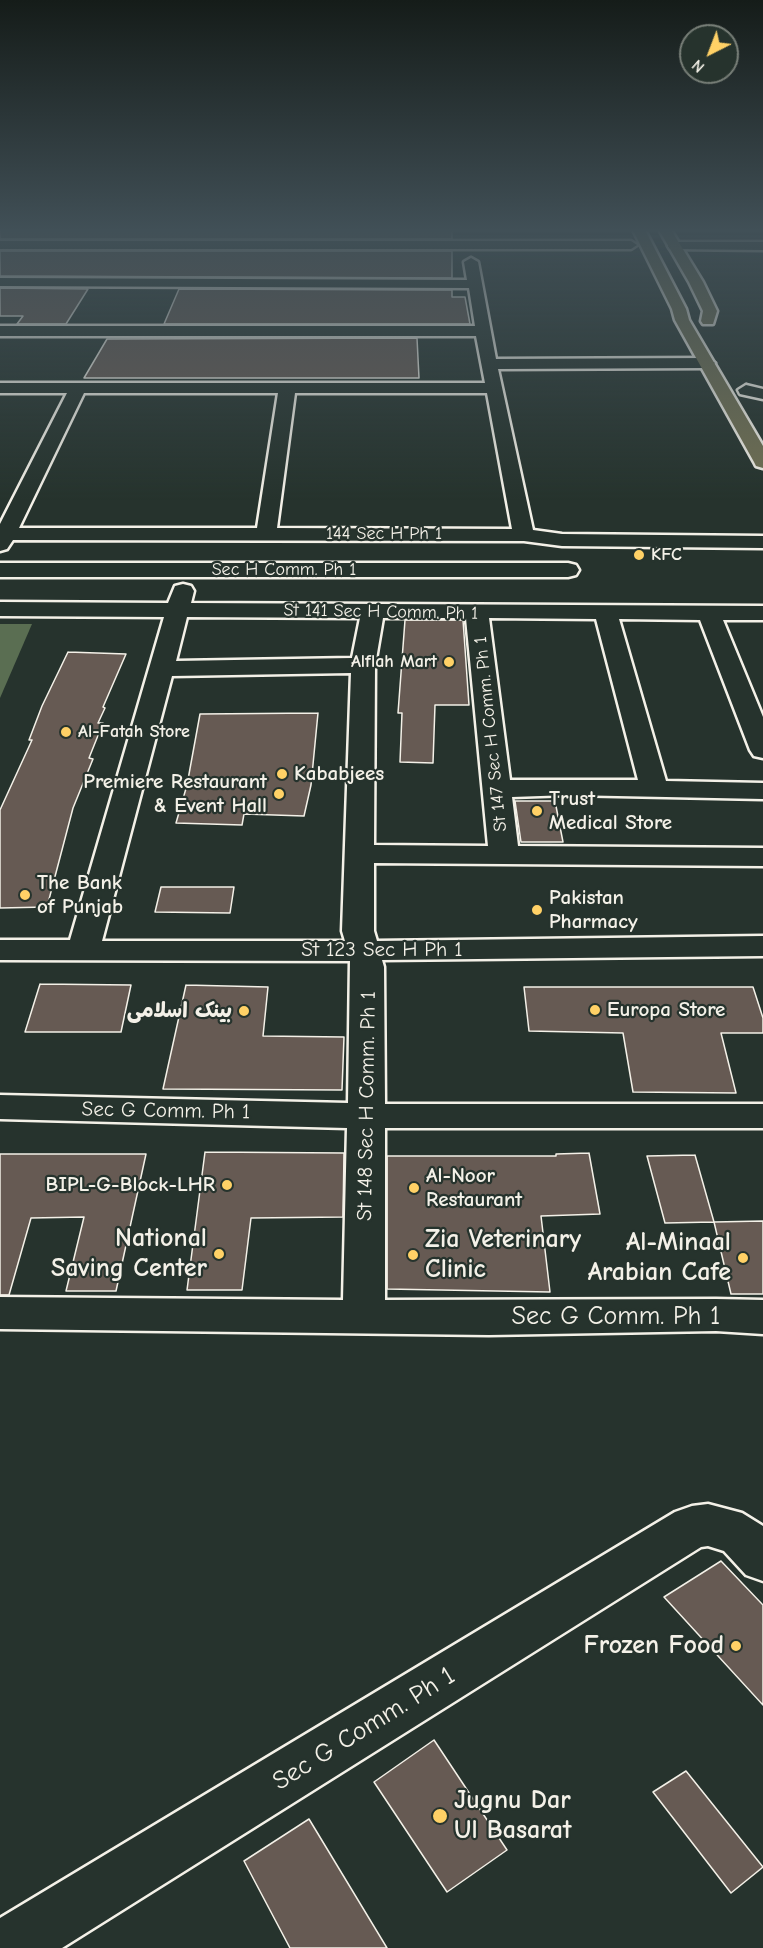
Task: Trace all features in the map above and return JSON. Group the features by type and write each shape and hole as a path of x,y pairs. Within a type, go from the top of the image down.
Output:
{"main road":[{"path":"704,319 710,326 710,319"},
{"path":"682,320 763,462"},
{"path":"743,386 758,411"}],"street":[{"path":"481,319 493,388 524,535"},
{"path":"0,330 484,331"},
{"path":"489,364 706,363"},
{"path":"743,386 763,394"},
{"path":"0,388 493,388"},
{"path":"3,539 78,388"},
{"path":"266,534 287,389"},
{"path":"83,951 179,610 188,569 205,534"},
{"name":"144 Sec H Ph 1","path":"3,539 205,534 524,535 562,540 763,542"},
{"path":"562,540 578,613"},
{"name":"Sec H Comm. Ph 1","path":"0,570 568,570"},
{"name":"St 141 Sec H Comm. Ph 1","path":"0,609 763,613"},
{"name":"St 148 Sec H Comm. Ph 1","path":"364,1315 368,967 358,931 363,665 373,611"},
{"name":"St 147 Sec H Comm. Ph 1","path":"477,613 504,854"},
{"path":"606,613 654,788"},
{"path":"709,613 763,750"},
{"path":"162,669 363,665"},
{"path":"496,789 654,788 763,791"},
{"path":"360,854 763,857"},
{"name":"St 123 Sec H Ph 1","path":"0,950 761,952"},
{"name":"Sec G Comm. Ph 1","path":"0,1107 367,1116 763,1116"},
{"name":"Sec G Comm. Ph 1","path":"0,1313 489,1318 716,1315 763,1317"},
{"name":"Sec G Comm. Ph 1","path":"7,1948 692,1527 708,1525 744,1543"}],"green space":[{"path":"0,624 32,624 0,698"}],"building":[{"path":"21,319 69,319 66,324 17,324"},
{"path":"166,319 469,319 470,324 164,324"},
{"path":"417,338 419,378 84,378 107,339"},
{"path":"405,620 463,620 469,705 435,705 433,763 400,762 402,713 398,713"},
{"path":"68,652 126,654 98,723 103,723 89,758 93,759 73,808 47,907 0,908 0,810 32,740 29,740 42,706"},
{"path":"318,713 311,785 304,816 244,814 242,825 176,823 187,785 200,714"},
{"path":"515,801 555,801 563,842 521,842"},
{"path":"161,887 234,887 230,913 155,912"},
{"path":"40,984 131,985 121,1032 25,1032"},
{"path":"186,985 268,987 263,1036 344,1037 342,1090 163,1089"},
{"path":"524,987 753,987 763,1018 763,1033 721,1033 736,1093 633,1092 623,1033 529,1031"},
{"path":"205,1152 344,1153 343,1217 251,1218 242,1290 187,1290"},
{"path":"589,1153 600,1214 541,1216 550,1292 387,1289 387,1156 556,1156 556,1154"},
{"path":"0,1154 146,1154 116,1291 66,1291 84,1217 31,1218 9,1295 0,1295"},
{"path":"695,1155 714,1222 665,1223 647,1156"},
{"name":"Al-Minaal Arabian Cafe","path":"763,1221 763,1294 731,1294 714,1222"},
{"name":"Frozen Food","path":"721,1561 763,1605 763,1705 664,1597"},
{"name":"Jugnu Dar Ul Basarat","path":"434,1740 507,1850 447,1892 374,1782"},
{"path":"686,1771 763,1867 731,1893 653,1792"},
{"path":"309,1819 387,1948 290,1948 244,1861"}],"place":[{"name":"KFC","path":"639,555"},
{"name":"Alflah Mart","path":"449,662"},
{"name":"Al-Fatah Store","path":"66,732"},
{"name":"Kababjees","path":"282,774"},
{"name":"Premiere Restaurant & Event Hall","path":"279,794"},
{"name":"Trust Medical Store","path":"537,811"},
{"name":"The Bank of Punjab","path":"25,895"},
{"name":"Pakistan Pharmacy","path":"537,910"},
{"name":"Europa Store","path":"595,1010"},
{"name":"بینک اسلامی","path":"244,1011"},
{"name":"BIPL-G-Block-LHR","path":"227,1185"},
{"name":"Al-Noor Restaurant","path":"414,1188"},
{"name":"National Saving Center","path":"219,1254"},
{"name":"Zia Veterinary Clinic","path":"413,1255"},
{"name":"Al-Minaal Arabian Cafe","path":"743,1258"},
{"name":"Frozen Food","path":"736,1646"},
{"name":"Jugnu Dar Ul Basarat","path":"440,1816"}]}
